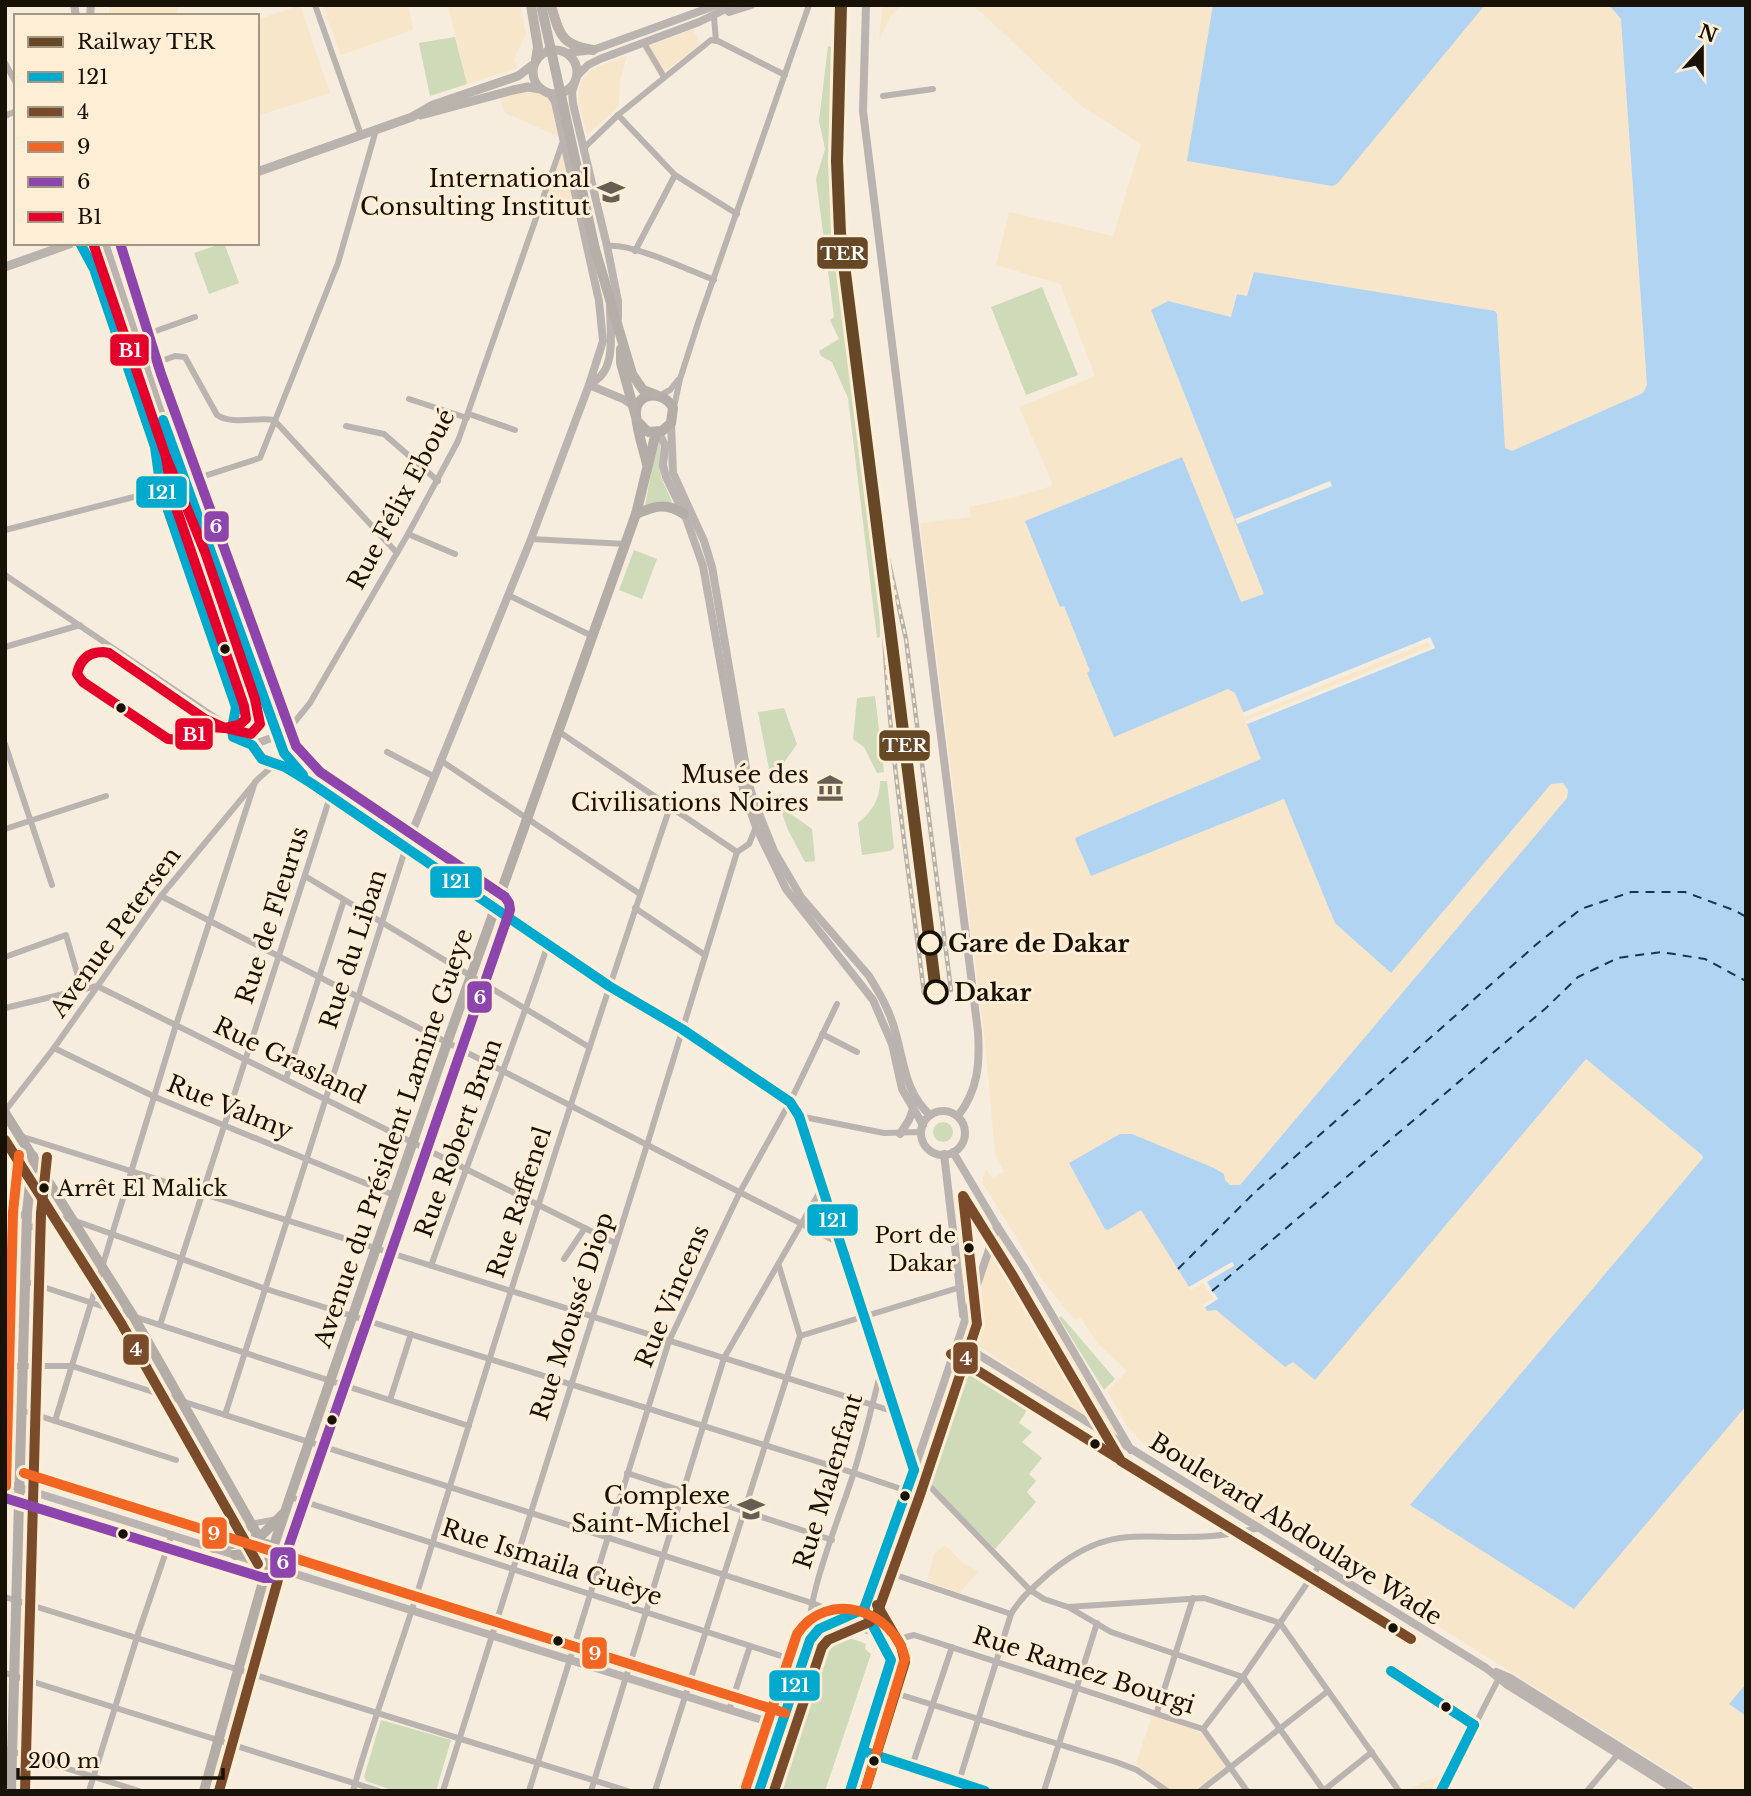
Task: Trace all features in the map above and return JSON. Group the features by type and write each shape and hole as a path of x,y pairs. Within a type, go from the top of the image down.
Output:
{"highway":[{"path":"531,5 538,47 535,62"},
{"path":"541,5 609,300 635,380 643,390 657,395"},
{"path":"551,6 558,29 565,40 576,47 593,50"},
{"path":"551,6 557,37 565,52"},
{"path":"619,333 621,363 636,419"}],"main road":[{"path":"259,171 412,117 513,90 528,87 550,94 566,92 577,78 576,63 565,52 550,50 542,54 522,75 433,105 412,117"},
{"path":"535,62 533,75 541,89"},
{"path":"48,250 55,245"},
{"path":"5,267 65,245"},
{"path":"657,395 669,402 673,412 671,423 666,429 657,432 645,430 636,419 636,408 642,399 657,395"},
{"name":"Avenue du Président Lamine Gueye","path":"636,419 647,465"},
{"name":"Avenue du Président Lamine Gueye","path":"204,1791 281,1516 290,1497 447,1042 626,544 657,432"},
{"path":"636,514 663,505 684,514"},
{"path":"5,1112 133,1317 262,1542 269,1561"},
{"path":"11,1791 10,1675 16,1600 27,1212 33,1156"},
{"path":"262,1542 281,1516"},
{"path":"235,1555 277,1535"},
{"path":"214,1548 236,1543 262,1542"}],"street":[{"path":"315,5 361,135"},
{"path":"565,52 593,50 717,5"},
{"path":"699,22 734,5"},
{"path":"619,333 618,301 572,96 577,78 588,65 600,59 751,5"},
{"path":"673,412 680,379 809,5"},
{"path":"866,5 863,111 978,1032 977,1078 968,1103 958,1116"},
{"path":"714,17 716,41"},
{"path":"584,148 618,115 704,43 716,41 785,75"},
{"path":"643,43 664,76"},
{"path":"5,62 14,79"},
{"path":"883,96 933,89"},
{"path":"550,94 555,102 602,318 603,341 589,384"},
{"path":"618,115 675,175 737,214"},
{"path":"5,530 161,490 260,458 338,263 376,130"},
{"name":"Rue Félix Eboué","path":"278,736 293,724 310,703 438,481 468,416 563,141"},
{"path":"635,251 675,175"},
{"path":"81,245 94,270 155,447 161,490 233,697 236,714 231,728 233,737 252,745 262,759 276,763 311,783 609,986 682,1029 790,1102 799,1116 914,1470 1030,1590 1044,1600 1068,1606 1111,1632 1244,1677 1324,1790 1372,1752"},
{"path":"105,245 170,443 187,482 284,753 311,783"},
{"path":"607,246 635,251 714,280"},
{"path":"589,384 600,378 607,364 611,336 609,300"},
{"path":"136,338 195,317"},
{"path":"145,367 174,356 185,358 221,418 274,420 397,553"},
{"path":"657,395 670,390 680,379"},
{"path":"589,384 632,405"},
{"name":"Rue du Liban","path":"225,1415 406,848 531,539 589,384"},
{"path":"409,399 515,430"},
{"path":"671,423 673,473 704,541 712,567 749,785 755,806 774,851 801,897 869,976 876,988 895,1029 909,1085 920,1105 930,1115"},
{"path":"346,426 384,434 438,481"},
{"path":"657,432 665,445 664,471 684,514 703,566 743,789 755,827 780,879 873,1000 892,1044 902,1089 922,1128 926,1146 936,1153 948,1153 961,1146 965,1136 964,1125 958,1116 942,1111 930,1115 922,1128 900,1134 799,1116"},
{"path":"408,534 455,554"},
{"path":"531,539 626,544"},
{"path":"5,575 231,728"},
{"path":"508,595 592,636"},
{"path":"5,647 80,625"},
{"path":"558,731 737,852 749,844 755,827"},
{"path":"252,745 278,736"},
{"path":"5,744 52,885"},
{"path":"387,752 433,776"},
{"path":"276,763 284,753"},
{"name":"Avenue Petersen","path":"257,780 262,769 262,759"},
{"path":"440,760 640,894"},
{"name":"Avenue Petersen","path":"5,1112 54,1048 161,896 257,780 276,763"},
{"path":"55,1421 209,920 257,780"},
{"path":"5,829 106,796"},
{"name":"Rue de Fleurus","path":"160,1325 330,797"},
{"name":"Rue Raffenel","path":"354,1787 412,1611 538,1204 670,807"},
{"path":"749,844 764,846"},
{"name":"Rue Moussé Diop","path":"443,1791 737,852"},
{"path":"305,876 589,1047"},
{"path":"161,896 841,1244"},
{"path":"286,1079 344,900"},
{"path":"635,908 705,955"},
{"path":"5,957 66,935 82,990"},
{"name":"Rue Robert Brun","path":"432,1266 548,944"},
{"path":"5,1008 97,986"},
{"name":"Rue Grasland","path":"97,986 615,1242"},
{"name":"Rue Vincens","path":"529,1791 669,1341 740,1192 790,1102 837,1004"},
{"path":"822,1034 857,1052"},
{"name":"Rue Valmy","path":"54,1048 155,1097 394,1195"},
{"path":"900,1134 913,1109"},
{"path":"20,1136 895,1412"},
{"path":"948,1153 963,1321"},
{"name":"Boulevard Abdoulaye Wade","path":"948,1153 1025,1269 1132,1451 1690,1791"},
{"path":"591,1791 724,1358 822,1188"},
{"path":"5,1224 27,1212"},
{"path":"27,1229 54,1218 70,1219 352,1317 490,1358 906,1491"},
{"path":"850,1791 891,1660 864,1609 996,1226"},
{"path":"564,1259 585,1228"},
{"path":"655,1791 800,1336 779,1266"},
{"path":"25,1281 469,1426"},
{"path":"800,1336 961,1287"},
{"path":"390,1400 411,1334"},
{"path":"958,1342 1132,1451"},
{"path":"5,1366 72,1366 848,1617"},
{"name":"Rue Malenfant","path":"810,1640 811,1603 854,1473 881,1369"},
{"path":"22,1410 176,1460"},
{"path":"627,1474 832,1539"},
{"path":"5,1483 235,1555 269,1561 412,1611 781,1727"},
{"name":"Rue Ismaila Guèye","path":"290,1497 803,1663"},
{"path":"236,1543 251,1524 281,1516"},
{"path":"956,1791 1011,1614 1018,1601 1030,1590 1078,1551 1116,1537 1212,1536 1260,1528"},
{"path":"89,1791 136,1637 172,1534"},
{"path":"1247,1791 1203,1729 1244,1677 1319,1566"},
{"path":"878,1569 1011,1614"},
{"path":"5,1597 628,1791"},
{"path":"1157,1712 1193,1598"},
{"path":"1068,1606 1204,1598 1280,1623 1399,1791"},
{"path":"759,1791 810,1640 819,1629 864,1609"},
{"path":"831,1623 848,1624 874,1632"},
{"path":"1044,1791 1097,1623"},
{"name":"Rue Ramez Bourgi","path":"891,1660 903,1638 914,1634 1203,1729"},
{"path":"729,1710 750,1646"},
{"path":"912,1766 952,1647"},
{"path":"10,1675 218,1740 354,1787 379,1791"},
{"path":"1440,1791 1500,1676"},
{"path":"883,1689 1137,1770 1167,1791"},
{"path":"1200,1791 1328,1691"},
{"path":"9,1750 139,1791"},
{"path":"863,1751 986,1791"},
{"path":"1587,1791 1621,1751"},
{"name":"Boulevard Abdoulaye Wade","path":"1621,1751 1677,1791"}],"shaded area":[{"path":"109,5 178,5 177,14 109,14"},
{"path":"300,5 330,93 259,115 259,19"},
{"path":"322,5 409,5 413,30 341,55"},
{"path":"448,5 520,5 526,33 514,60 518,68 467,84"},
{"path":"882,5 901,5 890,17 879,41"},
{"path":"973,5 1746,5 1746,1791 1701,1791 1316,1550 1316,1545 1302,1533 1269,1516 1263,1525 1204,1488 1205,1484 1144,1444 1127,1426 1107,1391 1127,1371 1098,1344 1080,1317 1075,1320 1044,1283 982,1182 986,1169 993,1179 1004,1171 995,1154 985,1042 920,523 971,517 969,507 1051,486 1052,482 1019,407 1095,376 1060,284 996,265 1009,212 1113,236 1141,144 1081,106"},
{"path":"693,29 700,44 659,76 642,48"},
{"path":"627,56 620,81 619,106 587,135 578,100 580,84 588,72 596,67"},
{"path":"538,92 550,100 560,137 505,113 499,96"},
{"path":"563,150 578,216 545,202"},
{"path":"998,1235 1122,1442 979,1346 968,1325 969,1318"},
{"path":"945,1545 963,1563 978,1572 960,1593 927,1581 934,1554"},
{"path":"1153,1712 1202,1733 1229,1771 1202,1791 1170,1791 1136,1764"},
{"path":"1442,1774 1434,1791 1404,1791"}],"green space":[{"path":"837,5 837,232 879,569 880,637 877,638 848,398 832,362 821,356 819,351 839,339 830,320 834,317 816,179 825,149 819,121 828,46 835,48"},
{"path":"455,37 467,84 430,96 419,43"},
{"path":"225,245 239,283 209,294 194,253"},
{"path":"1042,287 1078,375 1026,395 991,307"},
{"path":"657,441 660,444 661,477 673,504 661,501 645,506"},
{"path":"634,550 657,559 642,599 619,590"},
{"path":"875,696 884,772 877,773 864,747 853,739 857,698"},
{"path":"784,708 797,744 785,761 781,779 771,779 758,712"},
{"path":"880,781 887,781 894,848 862,855 858,823 874,805 879,794"},
{"path":"781,794 791,814 812,829 815,861 805,862 788,830 776,796"},
{"path":"943,1122 950,1125 953,1132 950,1139 943,1142 936,1139 933,1132 936,1125"},
{"path":"1061,1316 1115,1379 1104,1390 1059,1318"},
{"path":"973,1368 1031,1404 1019,1423 1032,1432 1022,1442 1042,1458 1029,1474 1036,1481 1027,1492 1036,1502 995,1549 929,1483 924,1469 959,1370"},
{"path":"840,1634 866,1644 865,1649 871,1654 825,1791 778,1791 829,1640 833,1637 838,1639"},
{"path":"381,1720 451,1740 436,1791 395,1791 366,1781 364,1777"}],"water":[{"path":"1213,5 1485,5 1337,184 1332,186 1187,161"},
{"path":"1609,5 1746,5 1746,1406 1574,1609 1410,1505 1703,1158 1702,1155 1586,1059 1315,1380 1293,1362 1285,1367 1216,1310 1207,1311 1205,1307 1217,1299 1206,1282 1234,1266 1232,1262 1189,1287 1141,1210 1108,1230 1105,1229 1069,1163 1120,1134 1132,1134 1214,1168 1224,1174 1230,1185 1240,1185 1567,798 1568,790 1563,783 1551,784 1391,973 1335,923 1284,799 1091,876 1075,839 1077,837 1261,759 1247,724 1435,648 1430,638 1244,714 1235,693 1228,689 1114,737 1087,673 1090,671 1064,606 1060,607 1025,521 1182,457 1241,602 1264,594 1151,310 1168,301 1231,317 1237,294 1247,296 1254,272 1495,311 1505,448 1512,451 1643,393 1647,385 1621,19"},
{"path":"1746,1684 1746,1716 1729,1704"}],"pier":[{"path":"1330,481 1332,486 1237,524 1235,519"},
{"path":"1430,637 1435,648 1247,724 1245,721 1430,647 1428,642 1245,717 1242,713"},
{"path":"1232,1262 1234,1265 1207,1282 1218,1299 1205,1307 1202,1305 1213,1298 1203,1283 1191,1290 1189,1287"}],"ferry route":[{"path":"1178,1269 1256,1191 1538,943 1581,909 1631,892 1685,892 1746,917"},
{"path":"1212,1291 1546,1008 1578,977 1618,958 1661,952 1705,959 1746,981"}],"railway":[{"path":"884,541 906,639 951,990"},
{"path":"883,570 891,729 924,993"}],"rail line":[{"name":"TER","path":"841,5 837,161 840,233 936,992"}],"transit line":[{"name":"121","path":"81,245 94,269 155,447 161,490 236,707 233,737 252,745 262,759 285,767 311,783 609,986 682,1029 790,1102 799,1116 914,1470"},
{"name":"B1","path":"94,245 166,457"},
{"name":"6","path":"5,1498 264,1578 279,1574 510,910 505,897 320,772 296,746 161,374 121,245"},
{"name":"121","path":"163,420 284,753 303,775"},
{"name":"B1","path":"166,457 205,552 255,699 260,724 251,734 225,728"},
{"name":"B1","path":"166,457 172,496 244,706 246,719 239,725 225,728"},
{"name":"B1","path":"103,652 109,653 205,719 225,728 208,727 182,740 168,739 83,682 77,674 86,658 93,653 103,652"},
{"name":"4","path":"5,1140 121,1323 258,1564"},
{"name":"9","path":"6,1486 13,1212 19,1155"},
{"name":"4","path":"25,1791 41,1213 47,1157"},
{"name":"4","path":"877,1614 977,1324 963,1196 1121,1461 1411,1639"},
{"name":"4","path":"951,1354 1119,1459"},
{"name":"121","path":"864,1609 914,1470"},
{"name":"9","path":"24,1473 785,1713"},
{"name":"4","path":"219,1791 281,1569"},
{"name":"4","path":"865,1791 905,1662 901,1646 877,1605"},
{"name":"9","path":"746,1787 797,1634 810,1620 825,1612 841,1609 858,1611 887,1627 898,1641 905,1658 865,1791"},
{"name":"121","path":"759,1791 810,1640 819,1629 864,1609"},
{"name":"121","path":"850,1791 891,1660 864,1609"},
{"name":"4","path":"774,1791 822,1647 828,1640 870,1622"},
{"name":"121","path":"1391,1671 1474,1725"},
{"name":"121","path":"1441,1791 1474,1725"},
{"name":"121","path":"863,1751 985,1791"}],"place":[{"name":"International Consulting Institut","path":"611,192"},
{"name":"Musée des Civilisations Noires","path":"830,788"},
{"name":"Gare de Dakar","path":"930,943"},
{"name":"Dakar","path":"936,992"},
{"name":"Arrêt El Malick","path":"44,1188"},
{"name":"Port de Dakar","path":"969,1248"},
{"name":"Complexe Saint-Michel","path":"751,1509"}]}
